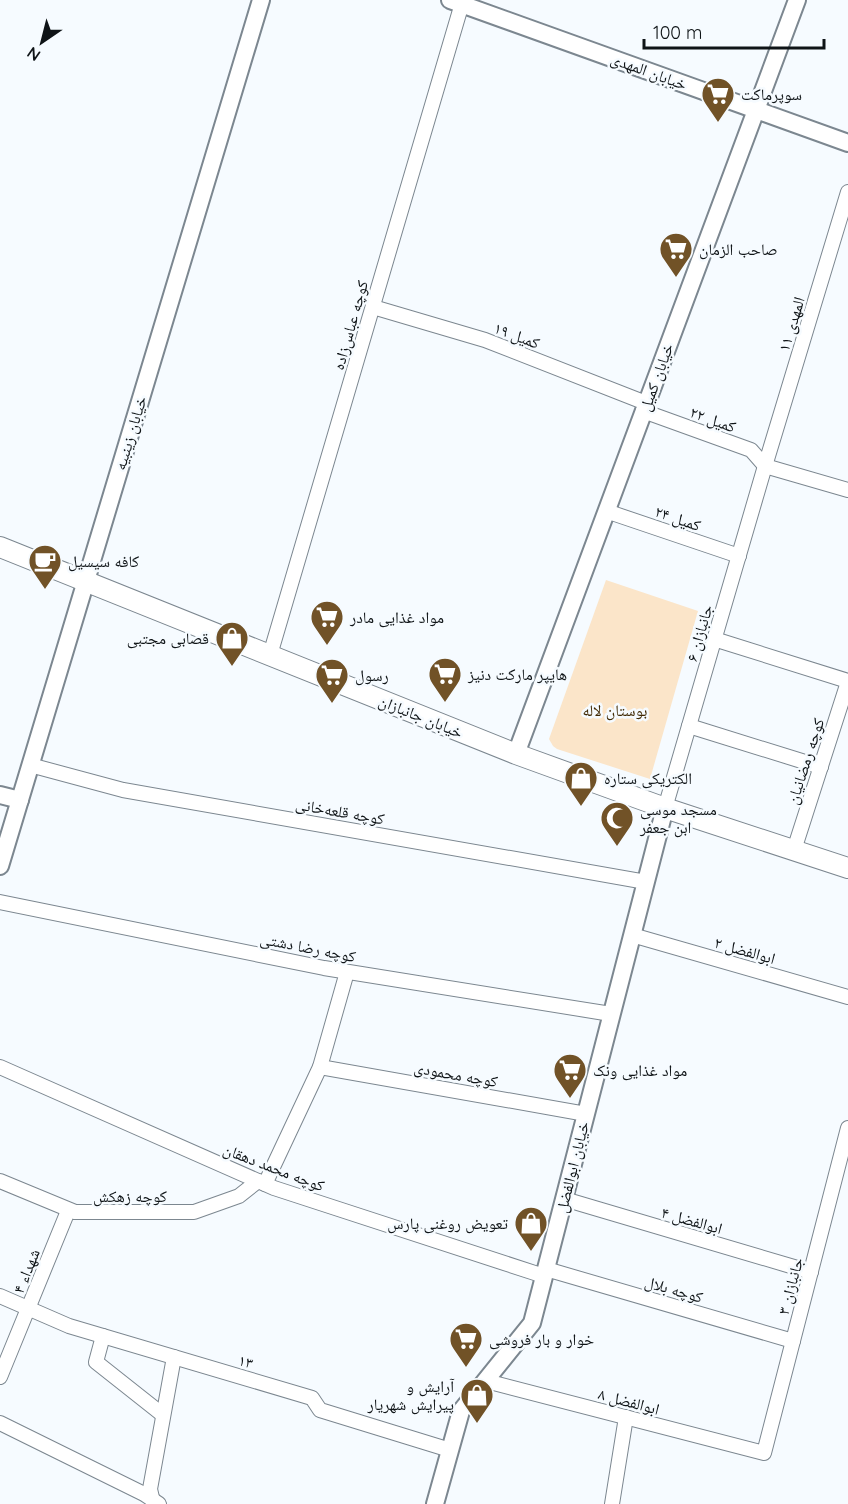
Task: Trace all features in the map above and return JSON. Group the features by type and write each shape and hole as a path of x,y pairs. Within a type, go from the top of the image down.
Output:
{"main road":[{"name":"خیابان جانبازان","path":"0,547 516,754 666,808 848,868"}],"street":[{"name":"خیابان زینبیه","path":"0,866 261,0"},
{"name":"خیابان کمیل","path":"516,754 797,0"},
{"name":"خیابان المهدی","path":"459,1 848,143"},
{"name":"کوچه عباس‌زاده","path":"270,655 373,307 459,1"},
{"name":"المهدی ۱۱","path":"765,466 848,192"},
{"name":"کمیل ۱۹","path":"373,307 485,340 645,407"},
{"name":"کمیل ۲۲","path":"645,407 751,450 765,466"},
{"path":"765,466 848,490"},
{"name":"جانبازان ۶","path":"666,808 765,466"},
{"name":"کمیل ۲۴","path":"606,511 739,556"},
{"path":"714,639 848,682"},
{"name":"کوچه رمضانیان","path":"794,850 848,682"},
{"path":"689,726 821,767"},
{"name":"کوچه قلعه‌خانی","path":"30,765 123,790 646,882"},
{"path":"0,795 20,800"},
{"name":"خیابان ابوالفضل","path":"435,1504 461,1411 531,1323 666,808"},
{"name":"کوچه رضا دشتی","path":"0,902 346,972 611,1014"},
{"name":"ابوالفضل ۲","path":"632,935 848,997"},
{"path":"262,1182 320,1067 346,972"},
{"name":"کوچه محمد دهقان","path":"0,1067 262,1182 545,1272"},
{"name":"کوچه محمودی","path":"320,1067 586,1114"},
{"name":"جانبازان ۳","path":"764,1453 848,1128"},
{"name":"کوچه زهکش","path":"0,1181 75,1212 194,1212 239,1196 262,1182"},
{"name":"ابوالفضل ۴","path":"564,1199 811,1272"},
{"name":"شهداء ۴","path":"0,1377 68,1211"},
{"name":"کوچه بلال","path":"545,1272 793,1341"},
{"name":"۱۳","path":"0,1296 69,1326 312,1398 320,1410 450,1450"},
{"path":"103,1336 96,1362 163,1415"},
{"path":"155,1503 150,1489 174,1357"},
{"name":"ابوالفضل ۸","path":"486,1381 764,1453"},
{"path":"612,1504 626,1417"},
{"path":"0,1424 144,1494 155,1503"}],"green space":[{"name":"بوستان لاله","path":"606,580 698,611 650,779 557,749 549,739"}],"place":[{"name":"سوپرماکت","path":"718,123"},
{"name":"صاحب الزمان","path":"676,278"},
{"name":"کافه سیسیل","path":"45,590"},
{"name":"مواد غذایی مادر","path":"327,646"},
{"name":"قصابی مجتبی","path":"232,667"},
{"name":"هایپر مارکت دنیز","path":"445,703"},
{"name":"رسول","path":"332,704"},
{"name":"الکتریکی ستاره","path":"581,807"},
{"name":"مسجد موسی ابن جعفر","path":"617,847"},
{"name":"مواد غذایی ونک","path":"570,1099"},
{"name":"تعویض روغنی پارس","path":"531,1252"},
{"name":"خوار و بار فروشی","path":"466,1368"},
{"name":"آرایش و پیرایش شهریار","path":"477,1424"}]}
